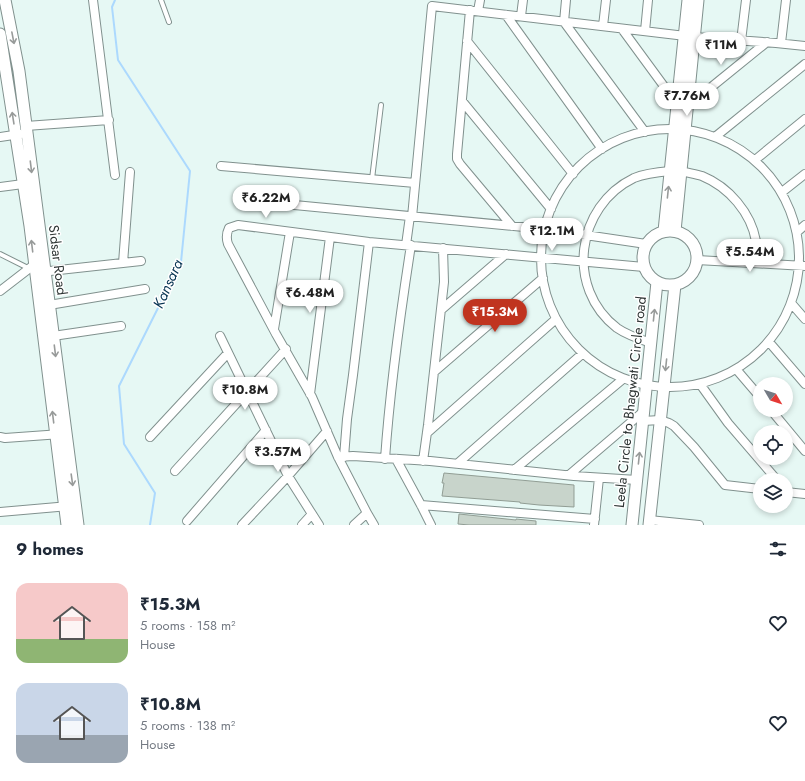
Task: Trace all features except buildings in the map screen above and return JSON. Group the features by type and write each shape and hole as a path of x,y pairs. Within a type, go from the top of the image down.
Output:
{"main road":[{"name":"Sidsar Road","path":"5,0 19,72 36,270 49,305 61,434"},
{"path":"670,231 689,37 688,0"},
{"path":"689,37 698,0"},
{"name":"Sidsar Road","path":"0,34 23,131 23,184 61,434 70,506 78,525"},
{"path":"670,231 682,233 694,244 697,260 692,273 687,278 674,285 657,282 651,278 644,267 642,259 646,244 657,234 670,231"},
{"name":"Leela Circle to Bhagwati Circle road","path":"632,525 657,282"},
{"path":"649,523 674,285"},
{"name":"Sidsar Road","path":"67,525 70,506"}],"street":[{"path":"93,0 115,175"},
{"path":"480,0 474,11 467,41 456,154 460,164 512,226"},
{"path":"521,16 523,0"},
{"path":"566,0 564,22 645,132"},
{"path":"603,26 606,0"},
{"path":"645,31 648,0"},
{"path":"741,40 746,0"},
{"path":"781,43 786,0"},
{"path":"385,458 388,412 415,183 433,3 474,11 689,37 805,46"},
{"path":"506,15 602,149"},
{"path":"622,29 682,105 767,42"},
{"path":"467,41 573,174"},
{"path":"715,137 805,64"},
{"path":"462,101 551,209"},
{"path":"755,160 805,119"},
{"path":"0,136 23,131 109,120"},
{"path":"680,130 715,137 736,147 755,160 770,175 782,192 791,212 797,232 802,266 791,303 782,323 769,342 754,357 719,378 700,384 663,388 646,386 623,379 602,368 582,354 568,337 556,319 548,299 543,278 541,257 544,230 551,209 564,185 587,160 602,149 623,138 645,132 680,130"},
{"path":"221,166 415,183"},
{"path":"651,343 634,338 618,328 604,315 593,299 586,280 583,261 586,236 591,221 599,207 609,195 622,185 635,178 650,173 676,171 702,176 721,187 738,202 752,227 756,241 757,263"},
{"path":"123,263 130,172"},
{"path":"782,192 805,174"},
{"path":"0,187 23,184"},
{"path":"284,204 512,226 646,244"},
{"path":"374,525 310,394 228,244 226,233 229,228 238,225 369,242 644,267"},
{"path":"797,232 805,225"},
{"path":"274,329 290,232"},
{"path":"310,394 330,237"},
{"path":"341,457 353,375 369,242"},
{"path":"423,461 444,282 443,248"},
{"path":"441,310 506,254"},
{"path":"697,260 802,266"},
{"path":"0,291 36,270 141,261"},
{"path":"434,372 543,278"},
{"path":"49,305 145,289"},
{"path":"791,303 805,319"},
{"path":"427,433 556,319"},
{"path":"53,336 121,326"},
{"path":"220,336 288,476 319,525"},
{"path":"769,342 805,384"},
{"path":"175,472 286,349"},
{"path":"150,437 228,353"},
{"path":"457,464 582,354"},
{"path":"736,369 753,389"},
{"path":"514,470 623,379"},
{"path":"700,384 728,423 771,473"},
{"path":"569,476 643,416 660,420 674,426 694,447 725,485 753,488"},
{"path":"777,417 805,450"},
{"path":"187,521 266,430"},
{"path":"242,525 288,476 327,431"},
{"path":"0,437 5,438 61,434"},
{"path":"341,457 353,456 385,458 569,476 637,480"},
{"path":"396,459 431,525"},
{"path":"421,505 595,522 599,478"},
{"path":"793,493 805,494"},
{"path":"0,512 70,506"},
{"path":"354,525 367,513"},
{"path":"302,525 312,514"},
{"path":"649,523 699,525"}],"lane":[{"path":"161,0 169,22"},
{"path":"372,179 381,105"},
{"path":"0,254 36,270"}],"waterway":[{"name":"Kansara","path":"115,0 112,7 118,60 190,171 181,262 119,386 124,444 155,493 150,525"}]}
